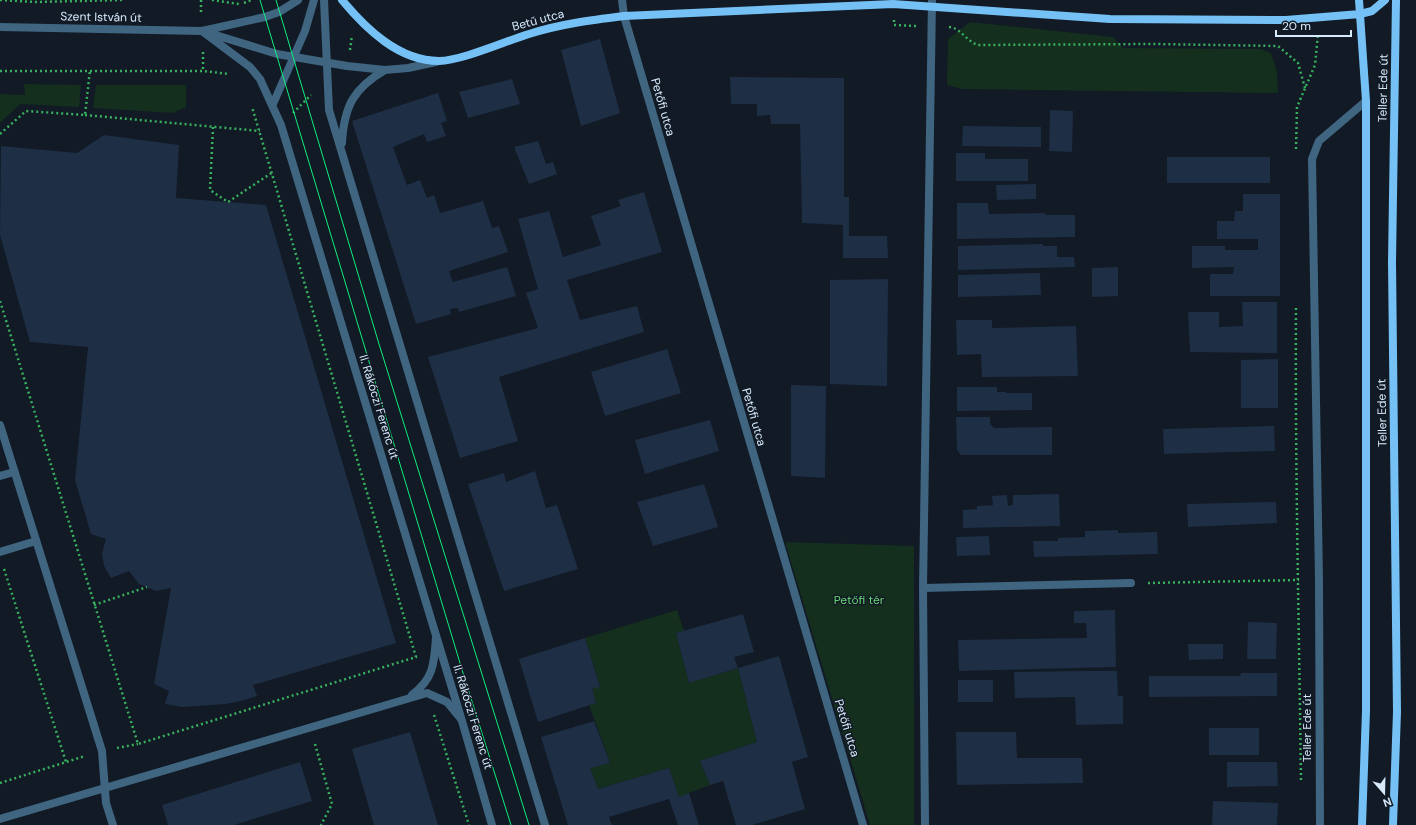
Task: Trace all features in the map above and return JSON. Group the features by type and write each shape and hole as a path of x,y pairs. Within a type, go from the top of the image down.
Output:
{"main road":[{"name":"Betű utca","path":"342,0 355,16 388,44 408,55 439,61 464,56 550,28 587,20 624,16 932,3 1110,19 1286,20 1360,14 1372,10 1385,0"},
{"name":"Teller Ede út","path":"1358,0 1366,101 1366,711 1362,825"},
{"name":"Teller Ede út","path":"1393,825 1397,712 1392,262 1396,0"}],"street":[{"name":"Szent István út","path":"0,27 202,31 266,17 279,12 298,0"},
{"path":"273,104 305,32 314,0"},
{"path":"324,0 329,110 545,825"},
{"name":"Petőfi utca","path":"622,0 624,16 863,825"},
{"path":"925,825 923,588 932,3"},
{"name":"Szent István út","path":"202,31 294,58"},
{"path":"202,31 250,67 260,79 273,104"},
{"name":"Betű utca","path":"294,58 385,70 408,68 439,61"},
{"path":"341,149 343,124 353,97 368,80 385,70"},
{"name":"Teller Ede út","path":"1320,825 1319,580 1312,159 1319,141 1366,101"},
{"name":"II. Rákóczi Ferenc út","path":"273,104 281,125 462,721 492,825"},
{"path":"0,425 102,751 106,803 113,825"},
{"path":"0,476 14,472"},
{"path":"0,552 36,541"},
{"path":"923,588 1131,583"},
{"path":"409,698 424,686 433,668 436,638"},
{"path":"0,819 104,787 427,693 447,702 462,721"}],"path":[{"path":"0,0 35,2 124,0"},
{"path":"212,0 239,4 251,0"},
{"path":"893,4 894,26 932,26 953,28 963,34 970,43 978,46 1155,44 1278,46 1298,63 1305,88"},
{"path":"85,115 90,70"},
{"path":"0,71 202,71 230,74 236,78"},
{"path":"0,134 26,111 259,131 281,125 315,91 327,90"},
{"path":"0,783 102,751 138,744 416,657 252,104"},
{"path":"213,127 210,190 228,202 273,172"},
{"path":"0,301 138,744"},
{"path":"2,564 66,762"},
{"path":"1131,583 1299,580"},
{"path":"94,605 148,587"},
{"path":"432,709 469,825"},
{"path":"307,746 322,741"},
{"path":"315,743 332,804 321,825"}],"green space":[{"path":"970,22 1113,37 1123,48 1260,49 1271,53 1277,72 1278,93 962,89 947,85 948,39"},
{"path":"24,84 81,85 79,107 20,104 0,123 0,94 25,95"},
{"path":"96,85 186,85 186,107 173,113 93,108"},
{"name":"Petőfi tér","path":"785,542 914,546 914,825 870,825"},
{"path":"677,610 684,631 676,633 689,683 738,668 757,742 700,761 710,785 679,797 669,768 598,789 590,768 610,762 589,705 596,703 592,689 600,686 585,638"}],"building":[{"path":"600,39 620,113 581,126 561,50"},
{"path":"730,77 844,78 844,197 849,197 849,236 887,236 888,258 843,258 843,225 802,223 800,124 771,124 770,115 757,116 757,104 731,104"},
{"path":"512,79 520,104 468,118 459,92"},
{"path":"438,93 447,121 441,123 446,136 427,142 424,134 393,147 407,185 420,180 427,198 434,195 440,213 483,201 492,228 499,226 508,252 449,271 453,282 507,267 516,296 459,312 458,308 450,309 451,314 416,324 352,121"},
{"path":"1050,110 1073,111 1072,152 1049,151"},
{"path":"963,126 1041,127 1041,147 962,146"},
{"path":"104,135 179,145 176,198 266,205 396,643 253,685 257,696 245,700 226,704 182,707 165,704 169,691 154,684 171,588 156,591 139,584 129,571 111,578 104,566 102,553 106,539 91,534 75,480 88,347 30,342 0,235 1,146 77,153"},
{"path":"538,141 546,164 553,162 557,174 529,184 514,147"},
{"path":"956,153 985,153 985,159 1028,159 1028,181 956,181"},
{"path":"1167,157 1270,157 1270,183 1167,183"},
{"path":"1036,184 1036,199 997,200 996,185"},
{"path":"644,192 662,252 567,280 580,320 637,306 644,332 499,377 518,441 460,458 428,357 538,328 526,293 538,289 518,219 549,211 563,257 601,245 591,216 621,206 618,200"},
{"path":"1243,194 1280,194 1280,296 1210,296 1210,274 1233,274 1234,267 1192,268 1192,246 1225,246 1225,250 1258,250 1258,239 1217,239 1217,221 1234,221 1235,211 1243,211"},
{"path":"957,203 988,203 989,214 1045,213 1045,215 1075,215 1075,237 957,239"},
{"path":"1043,244 1043,246 1057,246 1057,257 1074,257 1075,267 958,270 958,246"},
{"path":"1118,267 1118,296 1092,297 1092,268"},
{"path":"1040,273 1041,295 958,297 958,275"},
{"path":"888,279 887,386 830,384 830,280"},
{"path":"1242,302 1277,302 1277,353 1190,352 1188,312 1219,312 1219,327 1243,326"},
{"path":"956,320 992,320 992,328 1076,326 1078,376 982,377 981,354 957,355"},
{"path":"667,349 681,393 605,416 591,372"},
{"path":"1278,359 1278,408 1241,408 1241,360"},
{"path":"791,385 826,386 825,478 791,476"},
{"path":"957,387 997,387 997,392 1032,393 1032,410 957,411"},
{"path":"956,417 990,417 990,424 994,428 1052,427 1052,455 961,455 957,450"},
{"path":"710,420 719,451 645,474 635,440"},
{"path":"1274,426 1275,451 1164,454 1163,429"},
{"path":"535,471 546,508 557,505 578,569 504,591 468,484 504,473 506,482"},
{"path":"704,484 718,527 653,546 637,502"},
{"path":"1059,494 1060,526 963,528 963,510 977,509 977,506 993,505 992,496 1007,495 1008,506 1013,505 1013,495"},
{"path":"1276,502 1277,523 1188,527 1187,504"},
{"path":"1118,530 1118,533 1157,532 1158,554 1034,557 1033,541 1058,541 1058,538 1085,537 1085,531"},
{"path":"989,536 990,555 957,556 956,537"},
{"path":"1115,610 1116,667 959,671 958,640 1087,638 1086,623 1074,623 1074,611"},
{"path":"743,614 754,652 734,657 738,668 689,683 676,633"},
{"path":"1248,622 1277,623 1276,659 1247,659"},
{"path":"585,638 600,687 592,689 596,703 538,722 519,659"},
{"path":"1188,644 1223,644 1223,659 1189,660"},
{"path":"779,656 808,757 792,762 805,809 752,825 736,825 723,781 710,785 700,761 757,742 738,668"},
{"path":"1117,671 1118,696 1123,696 1123,724 1076,725 1075,697 1015,698 1014,672"},
{"path":"1241,673 1277,673 1277,696 1149,697 1149,676 1240,676"},
{"path":"958,680 993,680 993,702 958,702"},
{"path":"594,721 610,763 590,768 598,789 669,768 679,797 689,793 699,825 678,825 669,799 609,817 612,825 568,825 541,737"},
{"path":"1209,728 1259,728 1259,755 1209,755"},
{"path":"410,732 438,825 374,825 352,749"},
{"path":"956,732 1016,732 1017,758 1082,758 1083,783 957,785"},
{"path":"300,762 312,801 234,825 168,825 162,805"},
{"path":"1227,762 1277,762 1278,786 1227,787"},
{"path":"1213,801 1278,803 1277,825 1212,825"}],"tram line":[{"path":"260,0 463,673 511,825"},
{"path":"276,0 379,344 529,825"}]}
